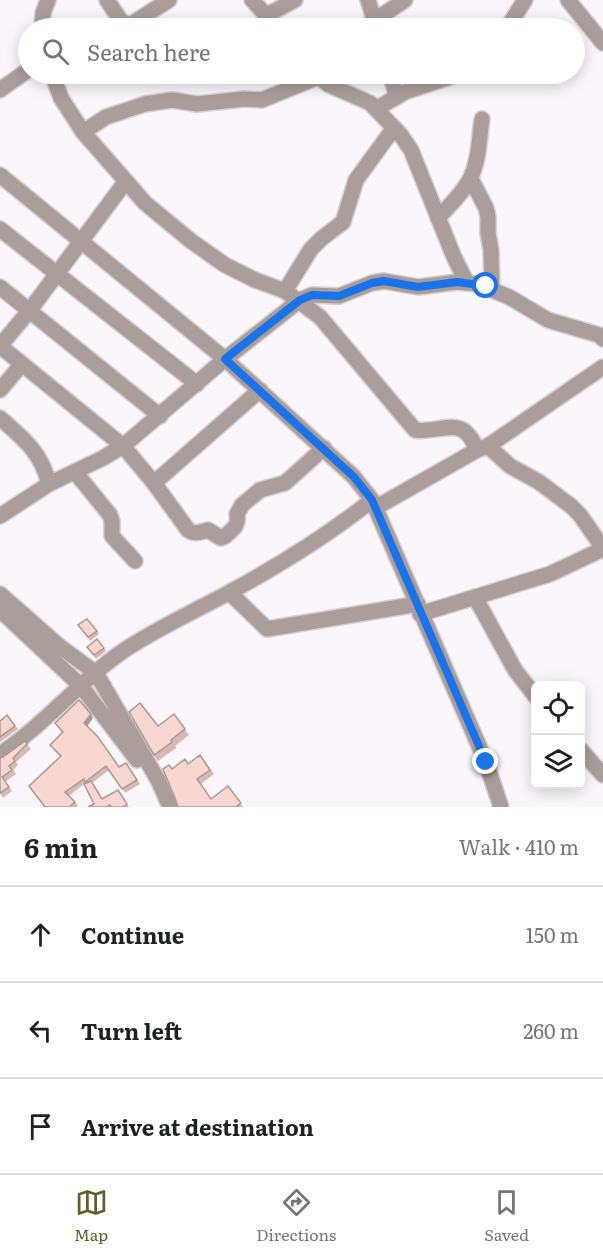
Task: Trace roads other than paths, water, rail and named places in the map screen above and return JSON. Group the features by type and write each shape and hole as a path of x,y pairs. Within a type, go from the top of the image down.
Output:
{"street":[{"path":"43,18 48,0"},
{"path":"107,0 119,18"},
{"path":"141,18 169,0"},
{"path":"252,0 270,18"},
{"path":"267,15 296,0"},
{"path":"368,0 370,18"},
{"path":"381,18 405,0"},
{"path":"513,18 525,0"},
{"path":"568,0 583,18"},
{"path":"585,21 603,43"},
{"path":"0,90 18,77"},
{"path":"56,84 61,98 82,132 145,203 190,241 225,265 255,280 285,291 300,300 320,317 416,430 448,426 458,427 468,433 483,448 539,482 571,506 580,515 603,549 550,574 475,597 419,609 267,629 230,592"},
{"path":"82,132 106,117 145,104 172,100 197,104 244,99 262,100 298,84"},
{"path":"328,84 364,100 376,109 411,150 467,283"},
{"path":"393,84 397,97"},
{"path":"376,109 405,92 429,84"},
{"path":"438,218 463,191 471,178 482,119"},
{"path":"285,291 311,249 321,238 343,222 356,180 394,128"},
{"path":"0,175 225,359 354,477 374,504 486,762 501,807"},
{"path":"471,178 488,217 492,289"},
{"path":"126,181 30,310 0,346 123,446 154,483 188,530 197,533 208,530 221,538 224,537 237,526 238,510 251,497 265,487 275,487 285,483 324,448"},
{"path":"0,229 197,384"},
{"path":"0,516 49,484 123,446 225,359 300,300 312,295 339,296 372,283 384,281 418,287 457,282 478,284 492,289 548,320 599,335 603,339"},
{"path":"0,287 160,416"},
{"path":"0,390 22,364"},
{"path":"0,754 49,717 81,686 124,651 166,624 230,592 374,504 483,448 603,368"},
{"path":"154,483 260,390"},
{"path":"0,418 31,446 39,457 49,484"},
{"path":"75,472 110,515 112,536 135,561"},
{"path":"0,594 59,646 96,673 158,780 168,804"},
{"path":"475,597 515,670 531,691"},
{"path":"0,610 81,686 168,804"},
{"path":"585,755 603,775"}]}
